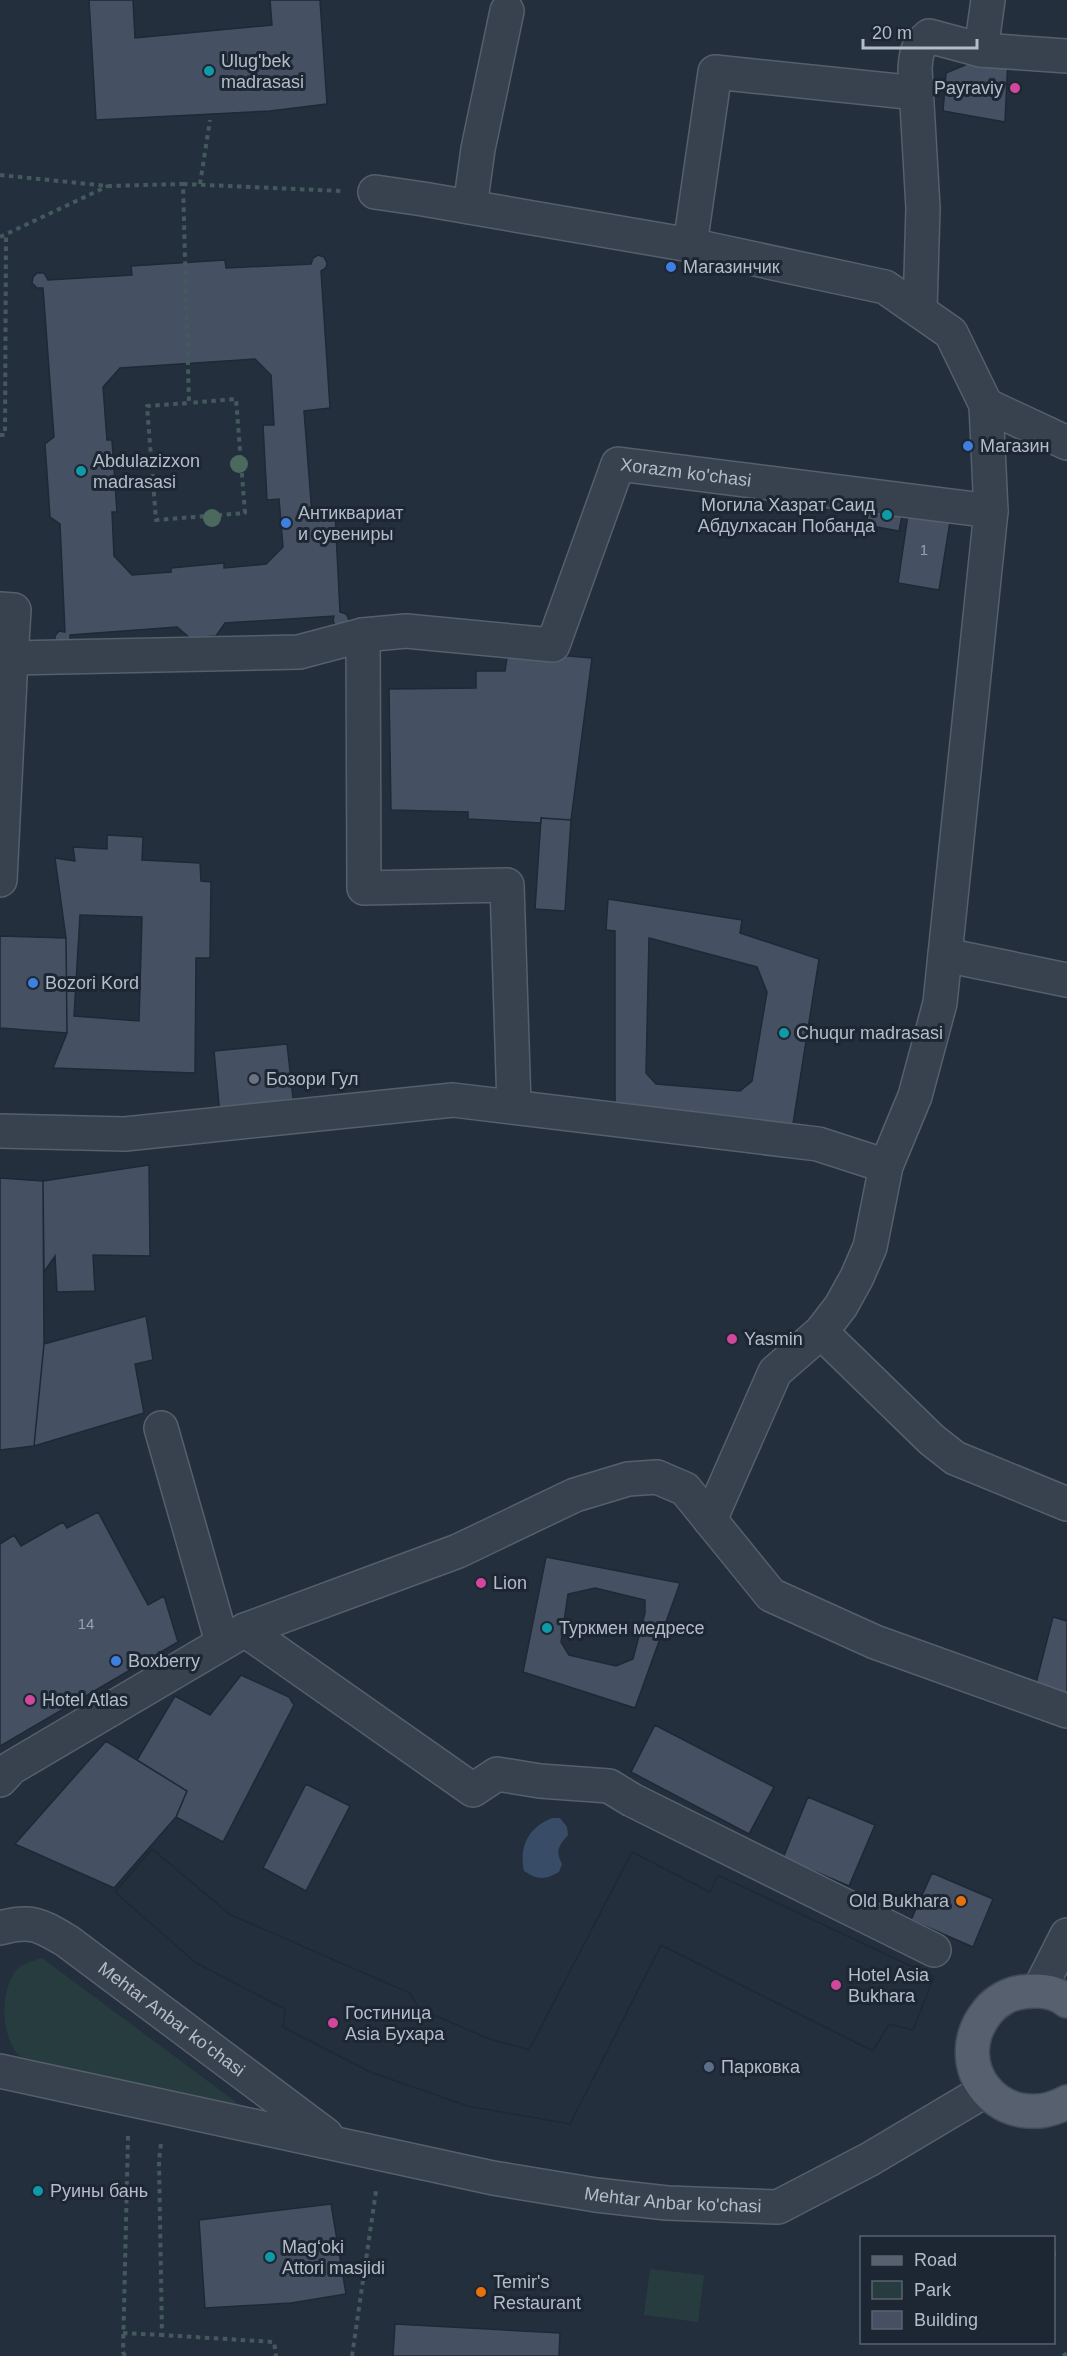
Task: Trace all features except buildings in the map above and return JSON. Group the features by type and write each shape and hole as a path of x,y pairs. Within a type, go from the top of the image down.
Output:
{"main road":[{"path":"1053,1995 1016,1992 994,2004 979,2022 972,2045 974,2069 986,2091 1005,2106 1028,2112 1052,2110 1067,2102"}],"street":[{"path":"981,50 988,0"},
{"path":"470,207 478,149 507,11"},
{"path":"920,310 923,208 916,53 921,43 929,36 981,50 1067,56"},
{"path":"690,245 715,72 917,93"},
{"path":"375,192 690,245 885,286 951,333 986,405 991,511 940,1003 915,1096 886,1166 870,1247 841,1306 821,1332 775,1372 711,1520"},
{"path":"986,405 1067,442"},
{"name":"Xorazm ko'chasi","path":"363,635 406,631 553,645 618,464 991,511"},
{"path":"0,880 11,658 7,610"},
{"path":"11,658 299,652 363,635 364,888 507,885 514,1106"},
{"path":"945,955 1067,980"},
{"path":"0,1131 125,1134 453,1100 818,1144 886,1166"},
{"path":"821,1332 932,1440 955,1458 1067,1504"},
{"path":"160,1428 233,1636 473,1790 496,1774 540,1781 609,1786 632,1800 934,1950"},
{"path":"0,1780 11,1768 233,1636 458,1551 574,1494 628,1479 657,1477 685,1489 771,1595 875,1642 1067,1711"},
{"name":"Mehtar Anbar ko'chasi","path":"0,1928 20,1922 44,1927 67,1941 334,2142"},
{"path":"1053,1995 1067,1935"},
{"name":"Mehtar Anbar ko'chasi","path":"0,2071 493,2178 596,2195 667,2203 778,2207 870,2159 986,2091"}],"path":[{"path":"200,184 210,120"},
{"path":"0,175 108,186 200,184 375,192"},
{"path":"183,184 189,403"},
{"path":"0,237 108,186"},
{"path":"0,435 5,435 6,235"},
{"path":"236,399 245,513 156,520 147,406 189,403 236,399"},
{"path":"125,2356 123,2333 129,2099"},
{"path":"352,2356 380,2153"},
{"path":"159,2160 162,2335"},
{"path":"123,2333 273,2342 276,2356"},
{"path":"1063,2356 1067,2353"}],"green space":[{"path":"42,1958 240,2105 223,2109 19,2056 5,2025 7,1990 16,1970"},
{"path":"650,2269 704,2275 698,2322 644,2315"}],"water":[{"path":"552,1818 560,1818 567,1827 568,1835 560,1845 558,1852 562,1864 559,1872 550,1876 545,1878 533,1876 524,1871 524,1846 537,1827"}],"place":[{"name":"Ulug'bek madrasasi","path":"209,71"},
{"name":"Payraviy","path":"1015,88"},
{"name":"Магазинчик","path":"671,267"},
{"name":"Магазин","path":"968,446"},
{"name":"Abdulazizxon madrasasi","path":"81,471"},
{"name":"Могила Хазрат Саид Абдулхасан Побанда","path":"887,515"},
{"name":"Антиквариат и сувениры","path":"286,523"},
{"name":"Bozori Kord","path":"33,983"},
{"name":"Chuqur madrasasi","path":"784,1033"},
{"name":"Бозори Гул","path":"254,1079"},
{"name":"Yasmin","path":"732,1339"},
{"name":"Lion","path":"481,1583"},
{"name":"Туркмен медресе","path":"547,1628"},
{"name":"Boxberry","path":"116,1661"},
{"name":"Hotel Atlas","path":"30,1700"},
{"name":"Old Bukhara","path":"961,1901"},
{"name":"Hotel Asia Bukhara","path":"836,1985"},
{"name":"Гостиница Asia Бухара","path":"333,2023"},
{"name":"Парковка","path":"709,2067"},
{"name":"Руины бань","path":"38,2191"},
{"name":"Magʻoki Attori masjidi","path":"270,2257"},
{"name":"Temir's Restaurant","path":"481,2292"}]}
